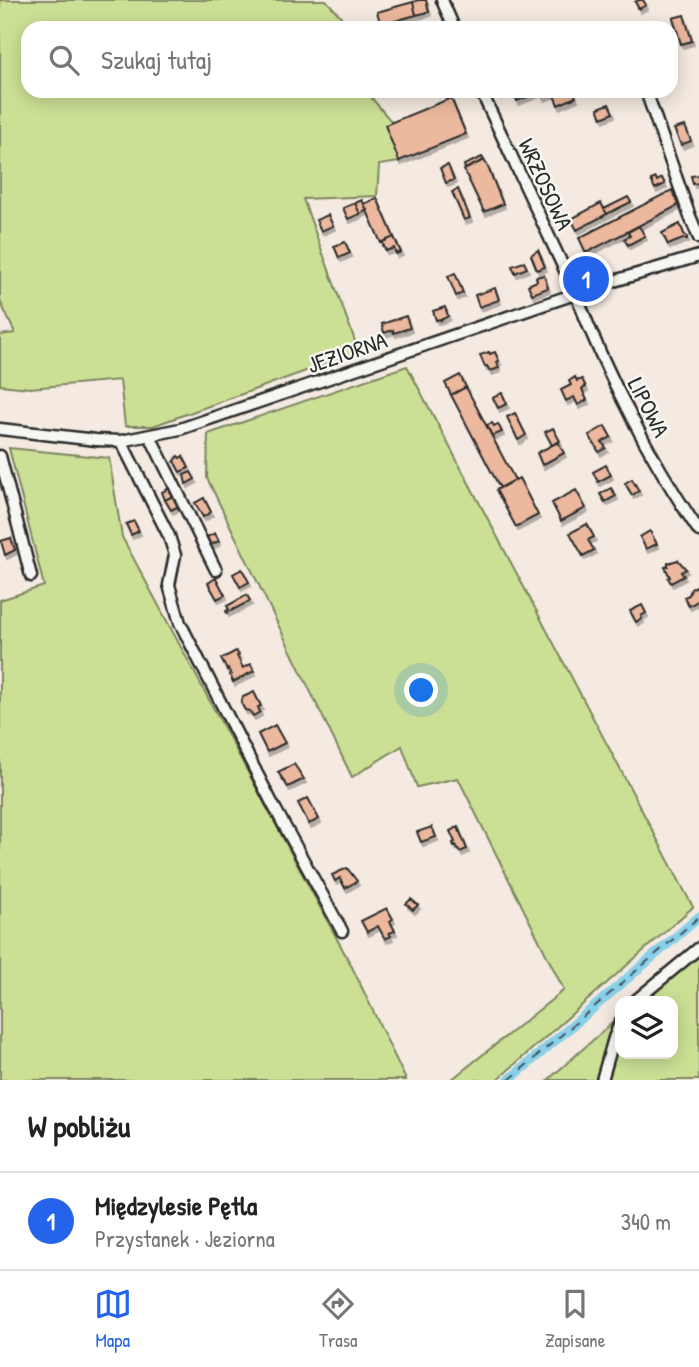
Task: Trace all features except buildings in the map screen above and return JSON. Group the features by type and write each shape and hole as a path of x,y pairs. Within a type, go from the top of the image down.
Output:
{"street":[{"path":"442,0 451,21"},
{"name":"WRZOSOWA","path":"484,98 576,294"},
{"path":"648,98 699,238"},
{"name":"JEZIORNA","path":"0,429 96,440 121,440 180,429 607,283 699,256"},
{"path":"567,276 607,283"},
{"name":"LIPOWA","path":"576,294 587,326 639,430 699,531"},
{"path":"150,436 216,570"},
{"path":"121,440 169,536 175,555 169,585 180,623 272,803 342,931"},
{"path":"0,456 31,576"},
{"path":"641,996 699,948"},
{"path":"602,1080 615,1036"}],"green space":[{"path":"0,0 326,0 345,21 21,21 21,98 372,98 410,144 399,162 379,165 377,196 303,199 359,352 153,426 125,426 120,380 30,388 0,385 0,335 15,333 0,301"},
{"path":"407,366 693,907 497,1080 451,1080 564,990 458,778 417,787 402,746 352,777 207,478 208,434"},
{"path":"9,448 109,458 122,537 352,967 406,1080 0,1080 0,600 44,586"},
{"path":"699,947 699,1080 548,1080 615,1020 615,1059 678,1059 678,996 643,996"}],"waterway":[{"path":"509,1080 699,917"}],"ferry route":[{"path":"509,1080 699,917"}],"place":[{"name":"Międzylesie Pętla","path":"586,279"}]}
